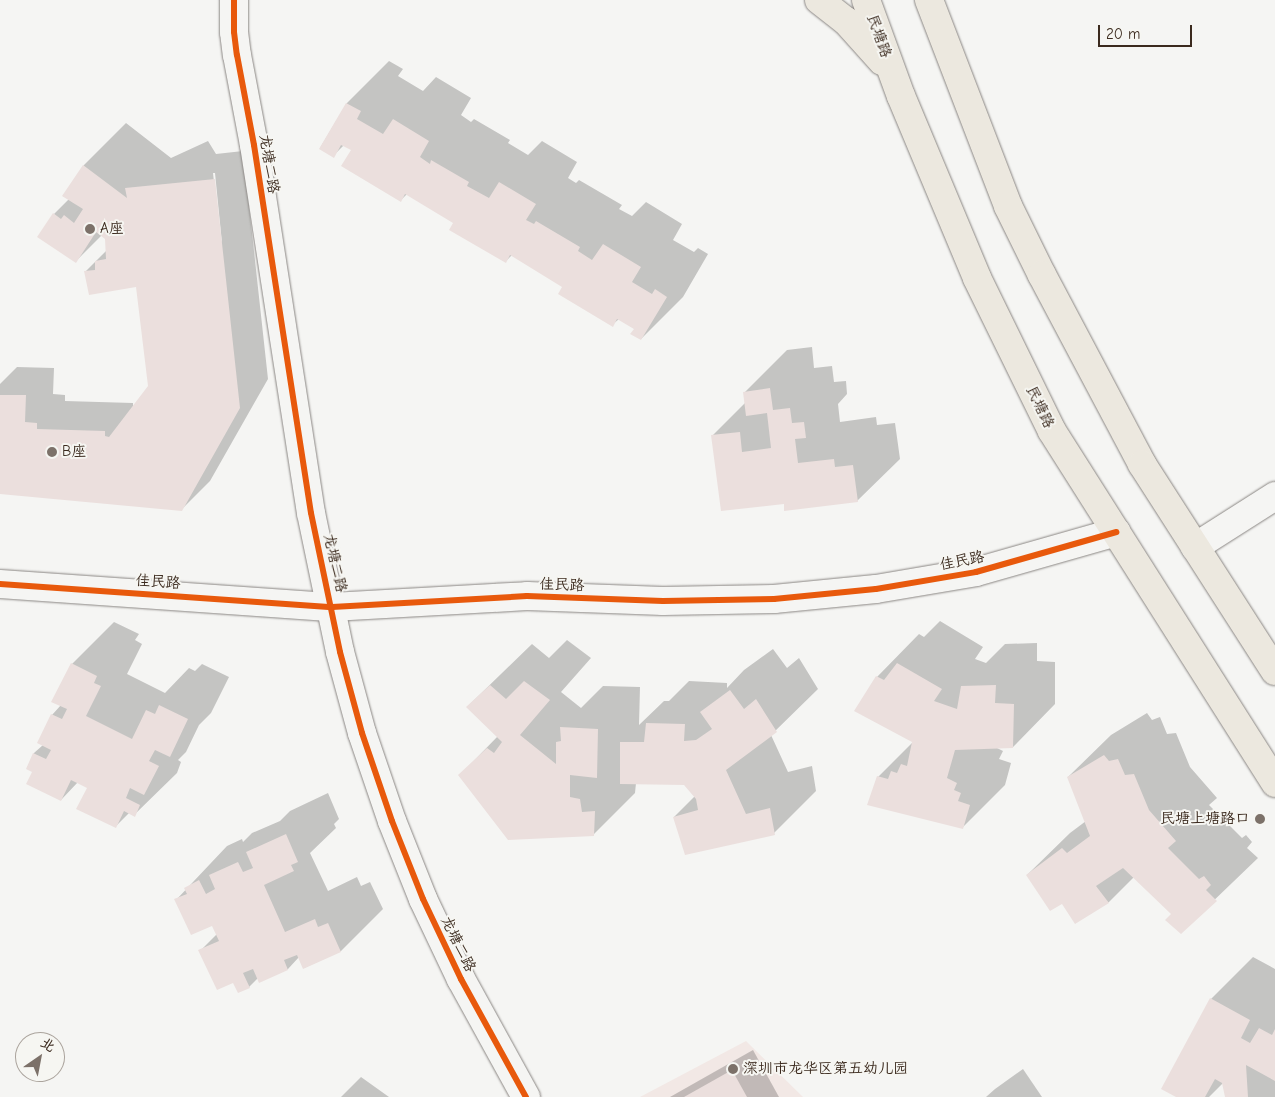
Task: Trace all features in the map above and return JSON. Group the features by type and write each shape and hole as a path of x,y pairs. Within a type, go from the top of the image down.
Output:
{"main road":[{"path":"818,0 852,28 870,47 894,78"},
{"name":"民塘路","path":"866,0 894,78 977,278 1048,422 1275,783"},
{"path":"929,0 1016,224 1142,464 1275,671"}],"street":[{"name":"龙塘二路","path":"234,0 234,32 237,55 254,145 311,513 340,652 362,733 398,838 423,899 461,979 526,1097"},
{"path":"1195,547 1275,496"},
{"name":"佳民路","path":"0,584 332,607 527,596 663,601 774,599 876,589 976,572 1116,532"}],"shaded area":[{"name":"深圳市龙华区第五幼儿园","path":"746,1041 803,1097 640,1097"}],"building":[{"path":"346,103 361,111 357,119 383,134 393,119 429,141 420,157 430,164 431,160 469,182 467,186 489,198 499,182 536,204 526,220 534,224 536,221 580,247 578,251 592,260 603,244 641,267 632,282 652,294 655,289 667,297 641,340 630,334 634,329 617,319 613,327 558,294 562,287 510,255 506,263 449,230 453,223 405,194 401,202 341,166 351,150 341,145 334,158 319,149"},
{"path":"83,165 127,198 125,188 215,179 240,408 182,511 0,494 0,395 26,395 25,422 37,423 37,429 105,431 105,436 109,437 148,386 136,287 89,295 84,271 95,270 95,261 106,259 105,239 96,232 76,263 37,237 53,213 61,219 64,215 74,223 83,209 62,196"},
{"path":"770,388 773,410 790,408 792,423 804,422 806,438 795,439 798,463 834,459 835,467 853,465 858,502 784,511 784,504 721,511 711,435 740,432 742,452 771,448 767,413 746,416 743,392"},
{"path":"71,663 97,676 94,683 101,686 86,716 132,739 146,710 155,714 159,705 188,719 170,757 155,750 149,761 159,766 144,795 130,788 126,798 140,805 135,817 124,811 116,828 76,809 87,788 71,780 61,801 26,784 32,772 26,769 33,753 46,759 51,750 37,743 51,714 62,719 67,709 51,702"},
{"path":"897,663 942,689 934,701 957,709 961,686 996,685 995,703 1014,704 1013,748 955,750 947,778 957,783 954,790 961,793 958,801 970,805 963,829 867,805 877,776 888,779 891,771 897,773 901,764 907,766 912,742 854,711 876,676 884,680"},
{"path":"524,681 550,700 520,735 556,764 556,742 561,741 560,727 598,729 597,778 570,775 570,797 580,799 582,812 595,811 594,836 508,840 458,775 487,748 494,753 502,742 466,707 490,685 506,699"},
{"path":"730,690 744,709 756,699 777,732 726,770 746,814 770,808 775,835 685,855 673,817 698,810 696,799 684,785 620,784 620,742 644,742 646,723 685,724 684,741 696,740 712,729 700,712"},
{"path":"1104,755 1109,761 1118,759 1125,775 1134,774 1149,810 1176,841 1168,848 1199,879 1204,876 1211,885 1206,890 1217,901 1181,934 1165,920 1171,914 1123,868 1096,886 1109,903 1075,924 1062,904 1050,911 1026,875 1062,848 1067,853 1090,836 1067,777"},
{"path":"286,834 298,862 291,865 294,871 264,885 285,932 315,919 318,927 328,923 341,952 303,969 297,955 284,960 288,970 259,983 253,969 243,973 250,988 238,993 233,983 217,990 198,950 219,941 212,926 191,935 174,899 187,894 184,888 199,880 206,894 215,889 209,875 238,862 243,872 253,868 246,852"},
{"path":"1210,998 1250,1020 1241,1038 1250,1043 1259,1028 1272,1035 1275,1029 1275,1081 1246,1065 1248,1097 1225,1097 1222,1083 1215,1079 1205,1097 1176,1097 1161,1089"},
{"path":"732,1070 747,1097 684,1097"}],"cycle path":[{"path":"234,0 234,32 237,55 254,145 311,513 340,652 362,733 392,821 423,899 461,979 526,1097"},
{"path":"0,584 332,607 527,596 663,601 774,599 876,589 976,572 1116,532"}],"place":[{"name":"A座","path":"90,229"},
{"name":"B座","path":"52,452"},
{"name":"民塘上塘路口","path":"1260,819"},
{"name":"深圳市龙华区第五幼儿园","path":"733,1069"}]}
